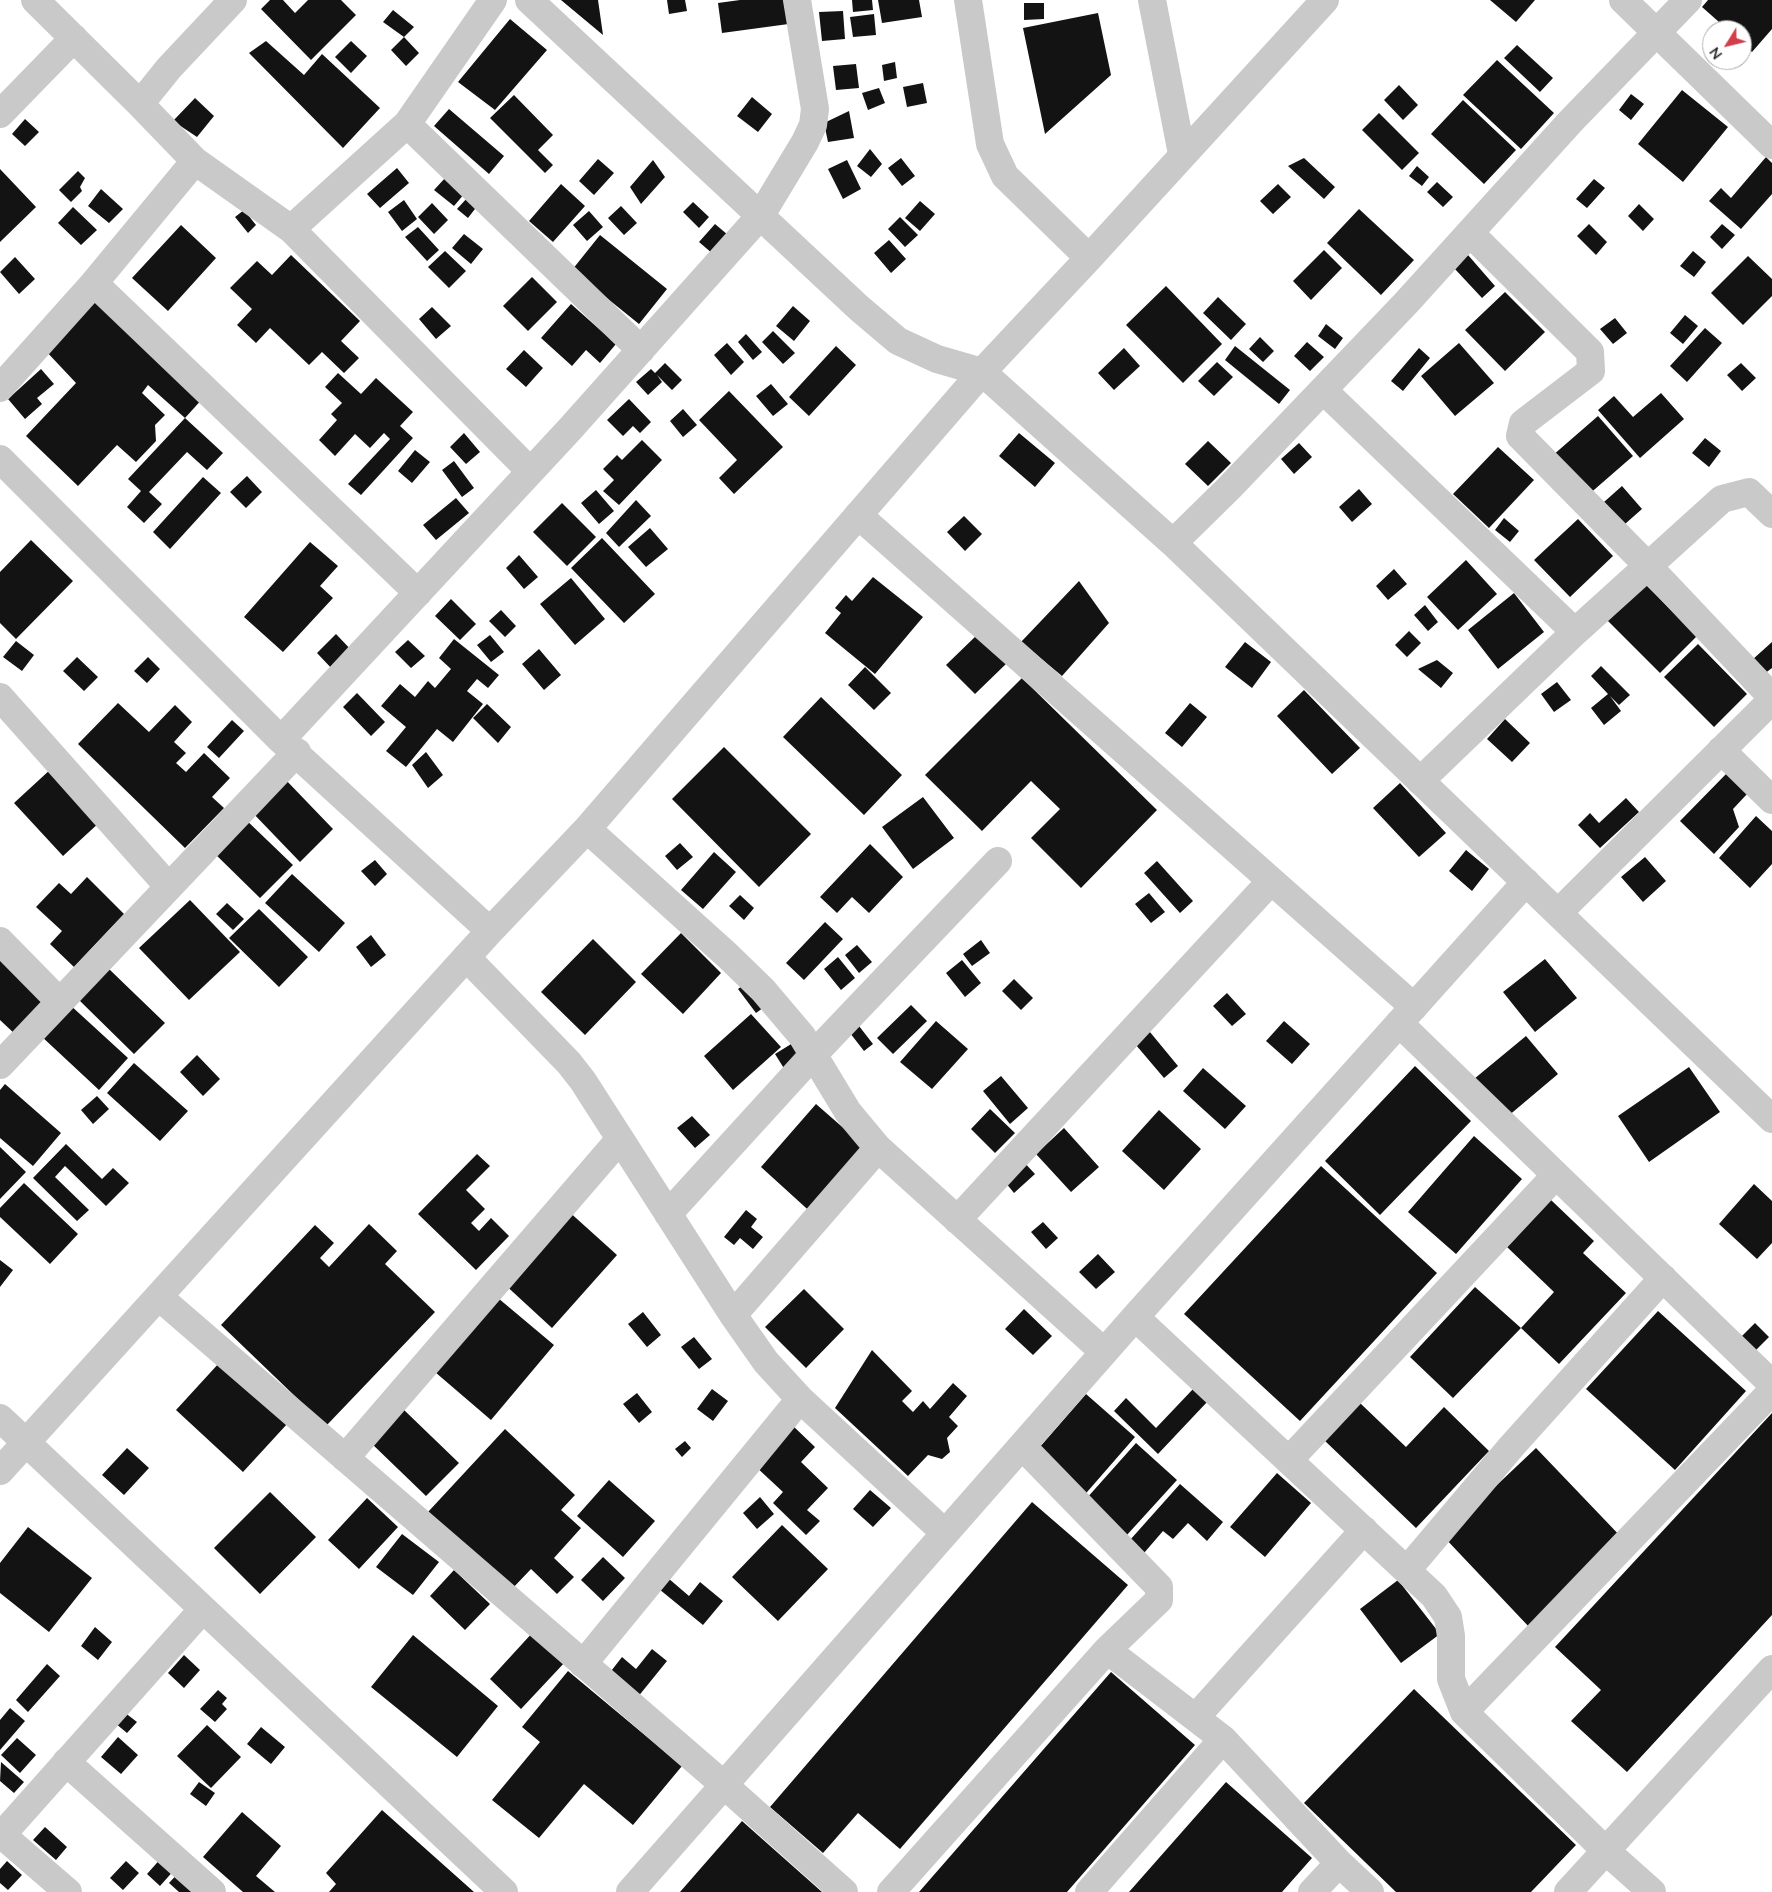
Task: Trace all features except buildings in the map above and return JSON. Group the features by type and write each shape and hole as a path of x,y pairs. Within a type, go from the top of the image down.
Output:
{"street":[{"path":"35,0 140,104 195,162 291,229 530,471"},
{"path":"140,104 169,68 233,0"},
{"path":"291,229 407,124 493,0"},
{"path":"529,0 859,308 898,341 937,359 982,372 1173,543 1772,1119"},
{"path":"0,1065 169,887 418,593 761,216 813,125 815,109 797,0"},
{"path":"968,0 990,144 1005,176 1088,258"},
{"path":"1152,0 1182,154"},
{"path":"0,1471 466,957 587,829 982,372 1325,0"},
{"path":"1623,0 1772,145"},
{"path":"1173,543 1229,488 1406,303 1570,122 1688,0"},
{"path":"0,114 74,38"},
{"path":"407,124 641,350"},
{"path":"0,388 94,283 195,162"},
{"path":"1470,233 1590,352 1591,371 1523,423 1520,436 1648,566 1768,693 1768,705 1558,912"},
{"path":"94,283 418,593"},
{"path":"1323,390 1575,632"},
{"path":"0,459 289,746 490,931"},
{"path":"1420,781 1575,632 1722,499 1749,492 1772,514"},
{"path":"858,515 1271,881 1406,1015 1556,1175 1772,1384"},
{"path":"0,697 169,887"},
{"path":"1721,750 1772,800"},
{"path":"587,829 763,990 802,1036 848,1112 878,1148 1104,1352"},
{"path":"668,1214 814,1054 998,861"},
{"path":"957,1220 1271,881"},
{"path":"630,1892 1135,1317 1526,882"},
{"path":"0,941 60,1002"},
{"path":"466,957 569,1064 598,1103 668,1214 766,1362 800,1399 945,1533"},
{"path":"345,1458 620,1139"},
{"path":"733,1314 878,1148"},
{"path":"1289,1460 1556,1175"},
{"path":"1406,1570 1511,1447 1663,1278"},
{"path":"159,1296 724,1785 844,1892"},
{"path":"1135,1317 1434,1596 1448,1617 1451,1636 1451,1679 1464,1712 1606,1851 1652,1892"},
{"path":"1464,1712 1772,1391"},
{"path":"583,1664 800,1399"},
{"path":"0,1418 504,1892"},
{"path":"891,1892 1107,1650 1159,1600 1159,1587 1022,1446"},
{"path":"1196,1717 1364,1530"},
{"path":"68,1892 1,1836 203,1609"},
{"path":"1107,1650 1223,1739 1339,1863 1370,1892"},
{"path":"1568,1892 1772,1669"},
{"path":"1089,1892 1223,1739"},
{"path":"66,1762 212,1892"},
{"path":"1312,1892 1339,1863"}]}
